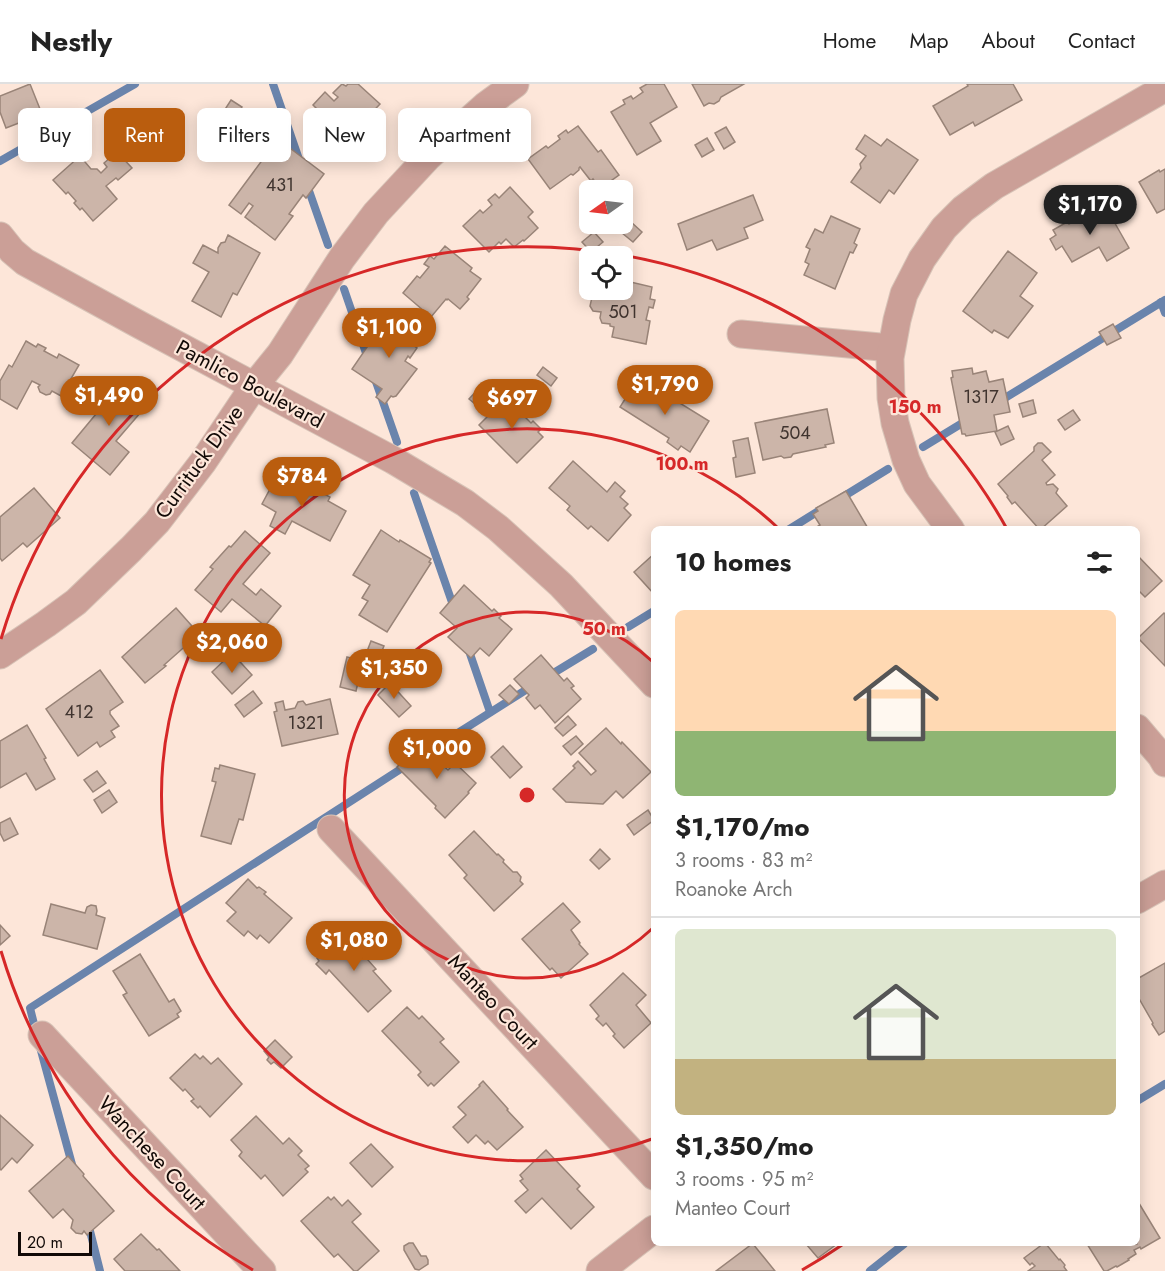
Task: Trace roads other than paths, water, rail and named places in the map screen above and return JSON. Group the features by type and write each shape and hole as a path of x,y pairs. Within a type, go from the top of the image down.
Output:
{"street":[{"name":"Currituck Drive","path":"0,655 76,602 157,522 203,462 254,386 279,354 342,258 376,213 428,157 485,106 516,84"},
{"path":"948,526 917,484 906,460 895,423 891,398 890,358 904,294 922,259 944,228 963,209 994,186 1165,88"},
{"name":"Pamlico Boulevard","path":"0,236 25,262 393,460 465,503 498,528 561,585 651,681"},
{"path":"741,334 891,348"},
{"path":"1140,732 1165,763"},
{"name":"Manteo Court","path":"331,830 651,1173"},
{"path":"1140,898 1165,884"},
{"name":"Wanchese Court","path":"42,1035 262,1271"},
{"path":"600,1271 651,1231"}],"waterway":[{"path":"0,161 135,84"},
{"path":"273,84 300,162"},
{"path":"307,185 328,245"},
{"path":"344,289 368,359"},
{"path":"1000,401 1165,300"},
{"path":"1161,302 1165,313"},
{"path":"375,379 397,442"},
{"path":"923,447 969,419"},
{"path":"841,498 888,469"},
{"path":"414,493 454,608"},
{"path":"794,526 820,510"},
{"path":"628,627 651,613"},
{"path":"468,648 490,712"},
{"path":"547,677 593,649"},
{"path":"420,757 532,686"},
{"path":"36,1032 30,1008 407,765"},
{"path":"40,1047 73,1168"},
{"path":"1140,1099 1165,1084"},
{"path":"88,1223 100,1271"},
{"path":"870,1271 901,1246"}]}
